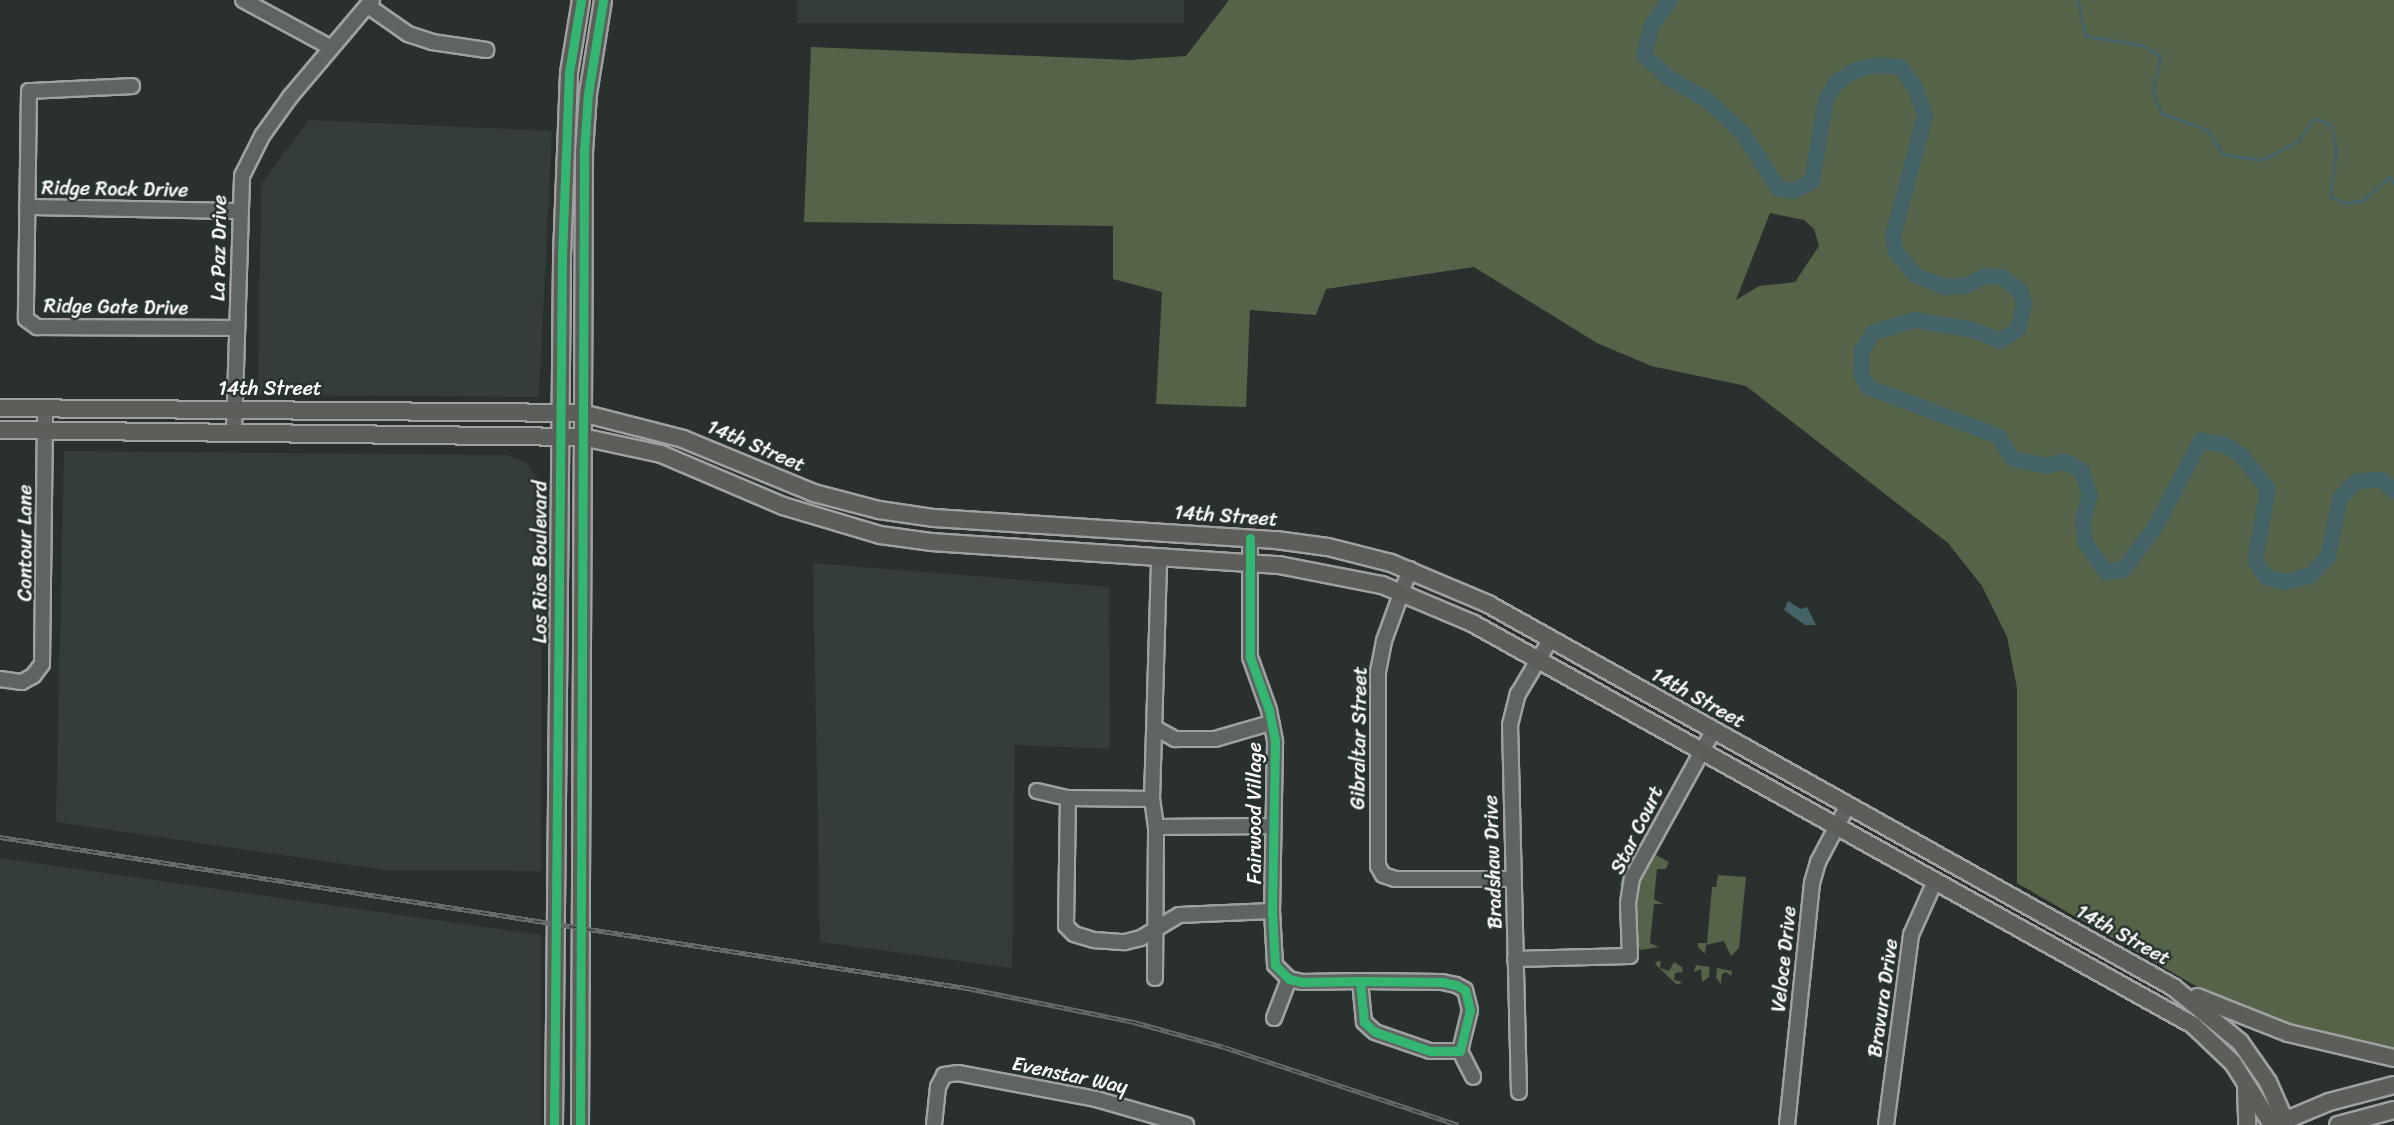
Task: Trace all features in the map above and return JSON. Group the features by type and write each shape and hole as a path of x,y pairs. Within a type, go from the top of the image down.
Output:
{"main road":[{"name":"Los Rios Boulevard","path":"554,1125 558,434 562,256 570,62 581,0"},
{"path":"580,1125 585,618 582,436 584,152 588,94 603,0"},
{"path":"565,148 584,152"},
{"path":"562,256 584,256"},
{"name":"14th Street","path":"0,408 560,411 582,413 683,438 774,477 854,505 934,518 1250,538 1328,547 1410,569 1473,596 2174,987 2240,1042 2258,1065 2280,1124"},
{"path":"380,410 380,433"},
{"path":"0,430 582,436 661,454 765,498 860,530 931,542 1249,562 1325,571 1402,592 1458,616 2193,1025 2222,1050 2280,1124 2329,1102 2394,1085"},
{"path":"765,498 774,477"},
{"path":"931,542 934,518"},
{"path":"1049,549 1051,525"},
{"path":"557,622 585,618"},
{"path":"556,750 582,750"},
{"path":"2030,933 2041,914"},
{"path":"2174,987 2288,1033 2394,1058"},
{"path":"2245,1079 2249,1103 2247,1125"},
{"path":"554,1084 581,1085"},
{"path":"2338,1125 2394,1110"}],"street":[{"path":"243,0 330,47"},
{"path":"370,3 408,34 432,42 486,50"},
{"name":"La Paz Drive","path":"234,432 239,211 242,176 250,156 330,47 370,3"},
{"path":"27,207 29,91 132,86"},
{"name":"Ridge Rock Drive","path":"27,207 239,211"},
{"name":"Ridge Gate Drive","path":"27,207 26,319 31,325 237,328"},
{"name":"Contour Lane","path":"0,679 22,682 33,676 42,664 44,649 45,408"},
{"name":"Fairwood Village","path":"1250,538 1250,657 1275,742 1272,911 1275,965 1289,979"},
{"path":"1155,978 1156,826 1152,800 1157,729 1159,556"},
{"name":"Gibraltar Street","path":"1410,569 1384,641 1378,671 1378,866 1383,875 1395,879 1512,879"},
{"name":"Bradshaw Drive","path":"1519,1092 1510,725 1518,694 1550,640"},
{"name":"Fairwood Village","path":"1157,729 1174,739 1215,739 1270,723"},
{"name":"Star Court","path":"1515,959 1630,956 1628,903 1632,878 1699,750 1713,730"},
{"path":"1036,792 1068,798 1152,800"},
{"name":"Fairwood Village","path":"1068,798 1066,926 1083,939 1118,942 1141,938 1179,915 1272,911"},
{"name":"Veloce Drive","path":"1787,1125 1812,883 1836,826 1848,805"},
{"name":"Fairwood Village","path":"1156,826 1273,826"},
{"name":"Bravura Drive","path":"1886,1125 1911,935 1935,881"},
{"path":"1274,1018 1289,979 1442,982 1465,990 1470,1010 1460,1051 1473,1077"},
{"path":"1360,981 1364,1022 1375,1032 1430,1051 1460,1051"},
{"name":"Evenstar Way","path":"934,1125 938,1087 945,1075 958,1073 1040,1086 1186,1125"}],"shaded area":[{"path":"797,0 1184,0 1184,23 797,23"},
{"path":"309,120 552,131 539,397 258,395 261,184"},
{"path":"64,451 508,455 526,463 538,479 542,563 541,871 385,870 56,822"},
{"path":"813,563 1109,587 1110,749 1015,745 1012,968 820,942"},
{"path":"0,858 541,935 541,1125 0,1125"}],"green space":[{"path":"1229,0 2394,0 2394,1049 2332,1037 2250,1010 2201,989 2017,883 2017,688 2007,637 1982,586 1948,543 1746,386 1651,366 1597,343 1474,267 1326,289 1316,315 1250,310 1246,407 1156,404 1162,292 1113,279 1113,226 804,222 811,47 1130,60 1186,56","holes":["1770,213 1804,220 1814,229 1819,246 1795,282 1759,286 1736,300"]},
{"path":"1656,855 1669,862 1666,869 1657,869 1654,899 1663,904 1654,904 1650,943 1659,947 1641,950 1635,943 1636,890"},
{"path":"1718,875 1746,877 1739,948 1731,956 1724,941 1706,945 1705,954 1698,947 1698,943 1707,943 1712,887 1716,887"},
{"path":"1661,961 1660,968 1669,971 1674,962 1682,967 1683,972 1675,973 1674,980 1682,982 1680,984 1676,984 1657,966 1655,962"},
{"path":"1696,965 1710,967 1709,977 1702,982 1701,969 1694,972"},
{"path":"1717,968 1732,971 1731,976 1726,972 1722,974 1721,984 1716,978"}],"water":[{"path":"1788,601 1801,609 1807,607 1816,625 1805,625 1784,610"}],"waterway":[{"path":"1670,0 1652,25 1644,55 1669,78 1707,100 1742,132 1779,189 1794,191 1812,181 1826,100 1836,83 1856,70 1877,65 1900,67 1915,87 1925,116 1893,236 1896,252 1915,275 1944,287 1966,286 1985,276 2002,277 2021,292 2024,304 2018,329 2000,341 1974,330 1915,320 1874,332 1862,350 1861,374 1868,387 1998,436 2013,459 2047,466 2064,461 2082,471 2090,495 2083,520 2085,542 2106,572 2123,570 2155,527 2201,441 2223,444 2241,455 2268,489 2255,561 2267,578 2285,582 2311,575 2328,557 2340,498 2357,481 2382,480 2394,491"},
{"path":"2078,0 2085,36 2142,45 2160,56 2153,92 2161,113 2208,130 2223,154 2262,160 2298,141 2314,118 2331,125 2336,151 2330,196 2345,203 2363,200 2389,177 2394,184"},
{"path":"1621,884 1623,878"}],"railway":[{"path":"0,837 967,988 1134,1022 1224,1047 1458,1125"}],"cycle path":[{"path":"554,1125 562,256 569,73 581,0"},
{"path":"580,1125 584,152 588,94 603,0"},
{"path":"1250,538 1250,657 1269,710 1275,742 1272,911 1275,965 1289,979 1302,982 1360,981 1442,982 1456,985 1465,990 1470,1010 1460,1051 1430,1051 1375,1032 1364,1022 1360,981"}]}
